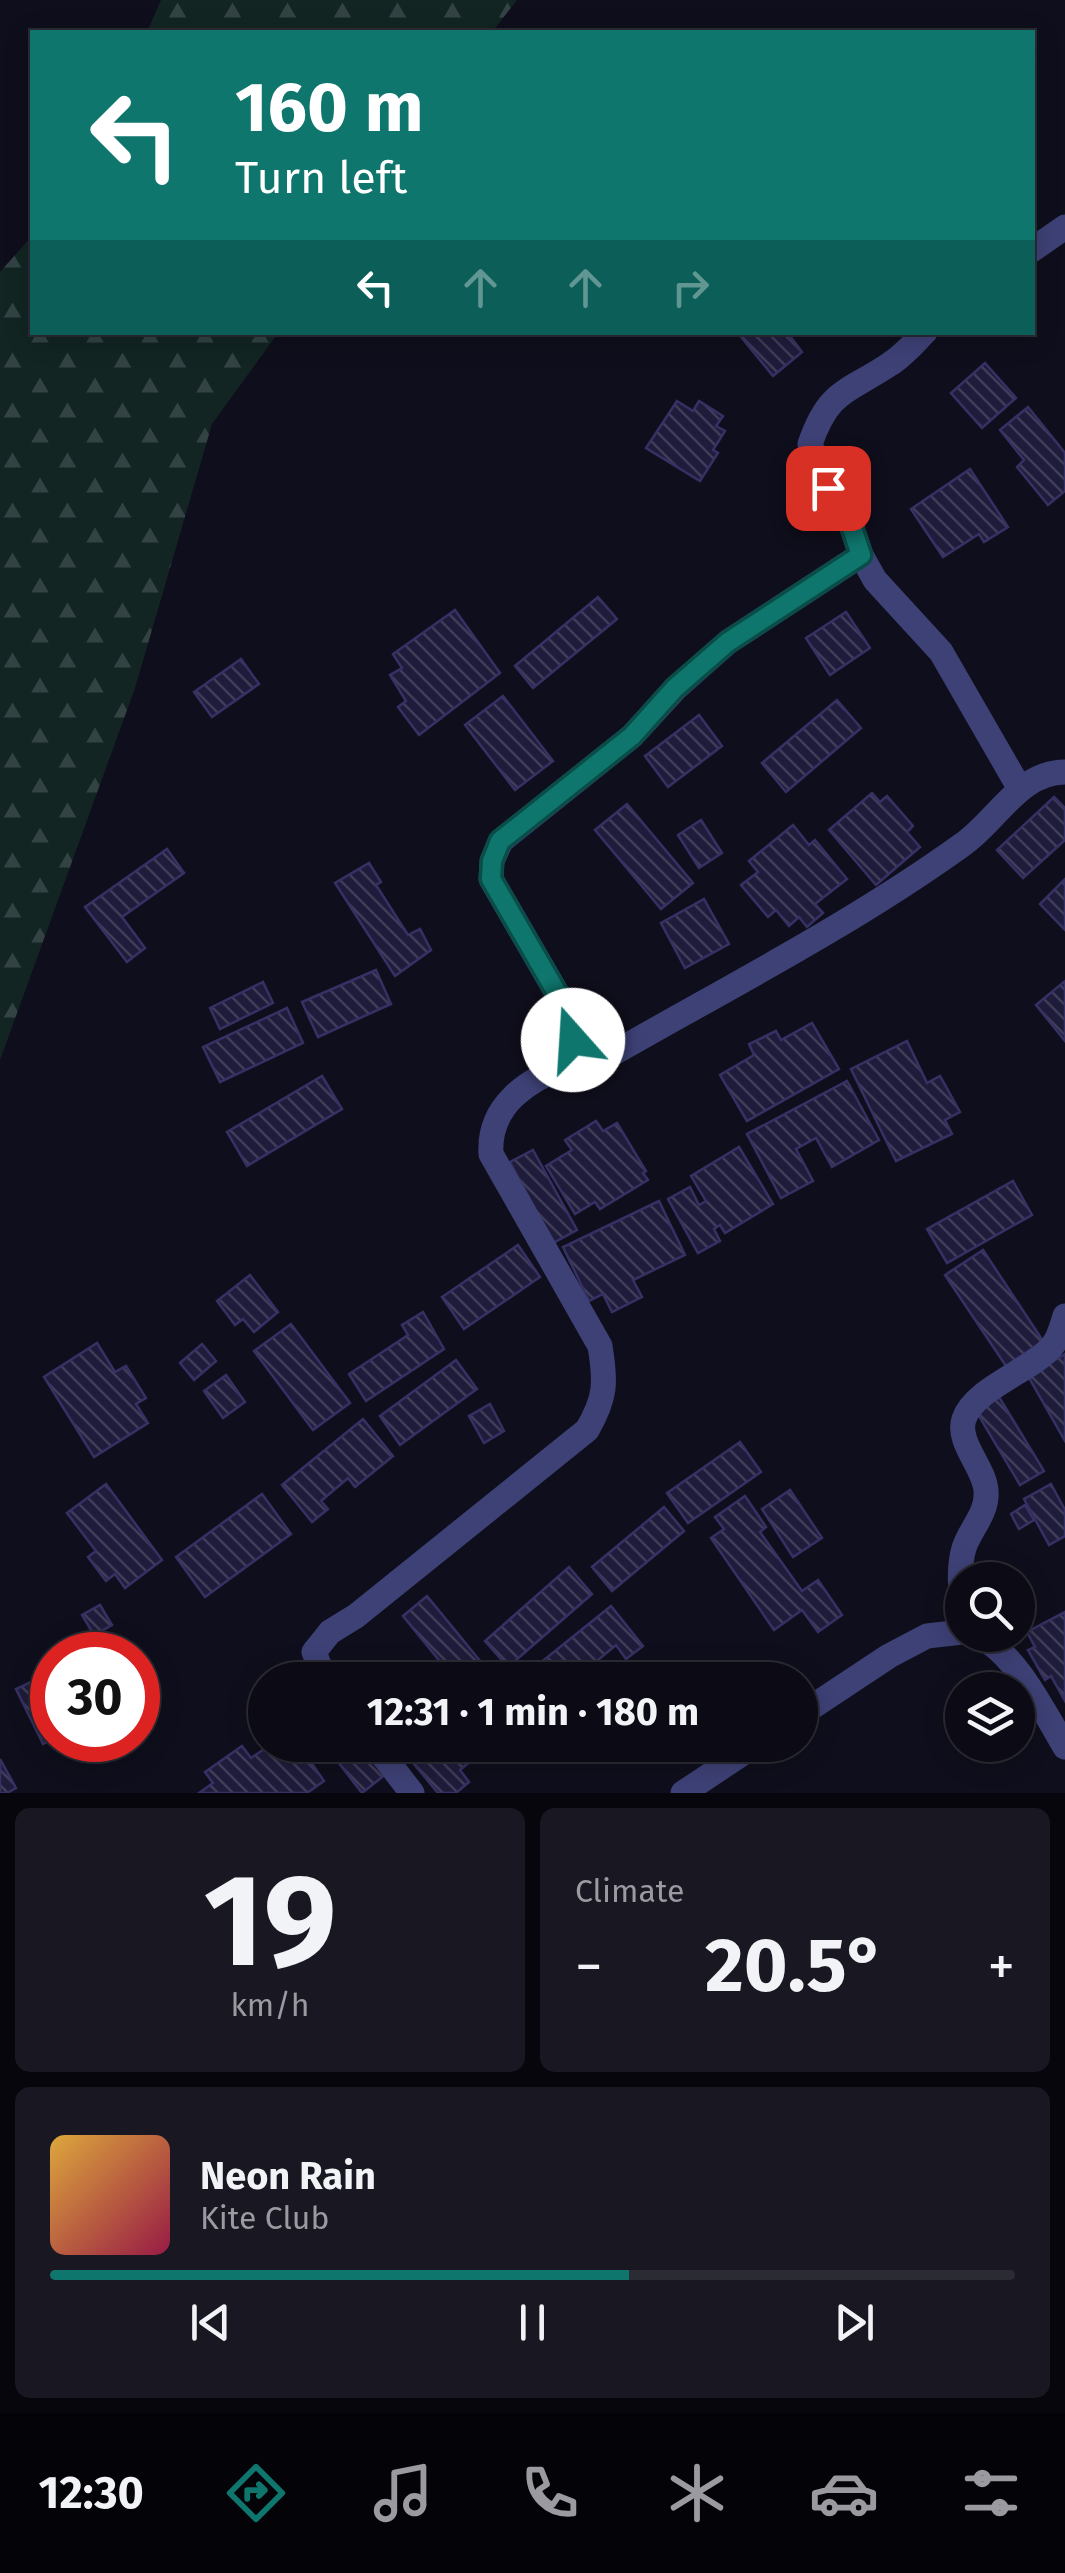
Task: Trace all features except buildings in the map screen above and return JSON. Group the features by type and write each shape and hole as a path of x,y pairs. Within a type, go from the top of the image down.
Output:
{"street":[{"path":"1035,248 1065,227"},
{"path":"922,335 891,364 852,385 820,415 810,444 828,488 847,513 861,555 875,580 941,652 1020,789"},
{"path":"570,1064 573,1040 561,1000 491,879 492,861 500,841 632,736 675,688 728,642 861,555"},
{"path":"318,1662 314,1652 330,1632 356,1616 586,1430 600,1408 605,1380 600,1346 491,1154 490,1136 496,1116 512,1096 570,1064 614,1053 876,903 969,840 1020,789 1047,772 1065,772"},
{"path":"963,1562 964,1548 986,1506 983,1473 964,1435 964,1419 974,1404 1054,1345 1065,1316"},
{"path":"818,1703 888,1656 927,1636 945,1634"},
{"path":"1002,1652 1065,1747"},
{"path":"389,1762 412,1793"},
{"path":"683,1793 730,1762"}],"green space":[{"path":"161,0 517,0 494,30 148,30"},
{"path":"30,238 30,335 277,335 212,424 135,688 0,1060 0,272"}],"route":[{"path":"573,1040 561,1000 491,879 492,861 500,841 632,736 675,688 728,642 861,555 847,513 828,488"}]}
